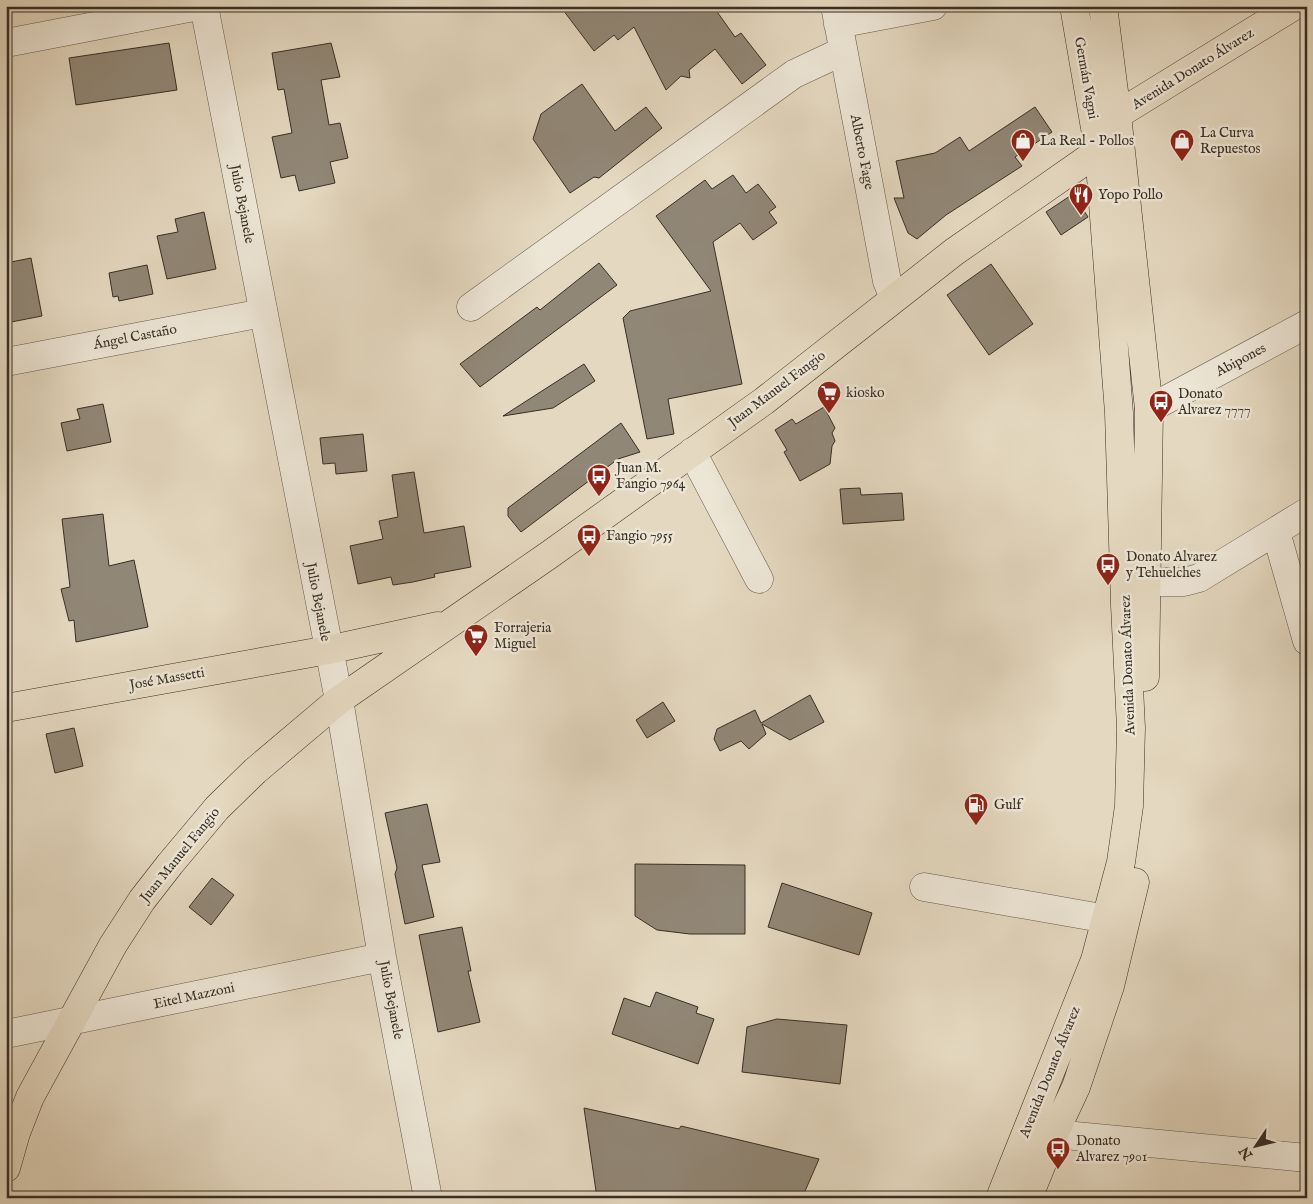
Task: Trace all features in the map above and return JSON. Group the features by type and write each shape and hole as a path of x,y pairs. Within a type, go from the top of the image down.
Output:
{"main road":[{"name":"Germán Vagni","path":"1074,6 1099,151"},
{"name":"Germán Vagni","path":"1103,6 1117,115"},
{"name":"Avenida Donato Álvarez","path":"1000,1198 1095,960 1121,862 1129,806 1132,728 1124,596 1120,412 1099,151 1117,115 1294,6"},
{"name":"Avenida Donato Álvarez","path":"1028,1198 1054,1134 1076,1087 1110,986 1139,866 1145,797 1149,409 1117,115"},
{"name":"Juan Manuel Fangio","path":"6,1168 30,1096 113,945 142,900 170,864 217,808 255,771 339,700 452,623 692,452 808,368 954,252 1099,151"},
{"name":"Juan Manuel Fangio","path":"328,650 452,623"},
{"name":"José Massetti","path":"6,708 328,650"}],"street":[{"path":"6,43 199,6"},
{"name":"Julio Bejanele","path":"204,6 339,700 382,957 428,1198"},
{"path":"836,15 932,6"},
{"name":"Alberto Fage","path":"836,15 887,281 894,298"},
{"path":"471,307 794,74 843,51"},
{"name":"Ángel Castaño","path":"6,362 263,313"},
{"name":"Abipones","path":"1149,409 1307,324"},
{"path":"692,452 759,579"},
{"path":"1147,582 1184,582 1199,578 1307,512"},
{"path":"1276,532 1307,641"},
{"path":"924,886 1107,919"},
{"name":"Eitel Mazzoni","path":"6,1034 382,957"},
{"path":"1054,1134 1307,1158"}],"building":[{"path":"560,6 713,6 735,37 741,33 766,65 742,84 715,49 689,70 690,78 681,76 666,90 634,27 618,40 614,35 594,51"},
{"path":"169,43 177,90 76,105 69,58"},
{"path":"331,43 340,77 321,80 329,125 340,123 348,158 330,162 335,183 299,191 295,175 281,178 272,137 292,133 284,89 278,90 272,53"},
{"path":"582,84 615,131 646,107 662,128 599,178 594,177 570,193 533,139 541,114"},
{"path":"1035,107 1052,132 1015,157 1022,166 946,215 917,239 908,233 894,198 904,198 896,161 935,153 960,137 969,151"},
{"path":"733,175 746,193 758,184 776,207 769,212 777,223 753,240 740,223 713,242 742,384 668,399 674,434 647,439 623,318 630,311 711,291 656,216 705,180 712,189"},
{"path":"1073,194 1088,217 1061,235 1046,212"},
{"path":"204,212 216,269 167,279 157,236 178,232 175,219"},
{"path":"31,258 42,316 6,323 6,263"},
{"path":"599,263 617,285 480,387 460,364 537,307 540,310"},
{"path":"991,264 1033,324 989,355 947,295"},
{"path":"147,265 153,294 119,301 118,296 113,297 109,273"},
{"path":"584,364 595,381 553,408 503,416"},
{"path":"103,404 111,442 67,451 61,423 80,419 77,409"},
{"path":"824,407 835,428 832,433 835,441 832,446 830,464 800,481 784,452 787,450 775,430 792,419 796,424"},
{"path":"621,423 640,452 618,459 521,532 508,516 508,508"},
{"path":"363,434 367,471 336,474 335,463 323,464 320,438"},
{"path":"414,472 424,533 464,526 471,567 434,574 435,577 413,582 393,585 391,577 358,584 350,546 383,539 379,521 398,517 392,475"},
{"path":"860,488 861,495 902,493 904,520 843,524 840,489"},
{"path":"103,514 109,566 134,560 148,627 76,642 74,620 69,621 61,589 70,587 62,519"},
{"path":"810,695 824,722 790,740 762,724 766,734 749,749 741,741 720,751 714,739 717,729 755,710 761,723"},
{"path":"663,702 675,721 647,738 636,720"},
{"path":"74,728 83,766 55,773 46,734"},
{"path":"427,804 440,862 422,865 434,917 405,924 395,874 397,868 385,813"},
{"path":"635,864 745,865 745,934 690,934 657,930 635,916"},
{"path":"212,878 234,895 211,925 189,907"},
{"path":"782,883 872,913 859,955 768,927"},
{"path":"462,927 471,971 468,971 480,1022 438,1032 419,935"},
{"path":"656,992 698,1007 696,1013 714,1019 698,1064 612,1034 624,998 650,1007"},
{"path":"777,1019 847,1025 840,1084 742,1072 747,1027"},
{"path":"584,1108 679,1129 681,1126 819,1159 802,1198 597,1198"}],"place":[{"name":"La Real - Pollos","path":"1023,162"},
{"name":"La Curva Repuestos","path":"1182,162"},
{"name":"Yopo Pollo","path":"1081,216"},
{"name":"kiosko","path":"829,414"},
{"name":"Donato Alvarez 7777","path":"1161,423"},
{"name":"Juan M. Fangio 7964","path":"599,497"},
{"name":"Fangio 7955","path":"589,557"},
{"name":"Donato Alvarez y Tehuelches","path":"1108,586"},
{"name":"Forrajeria Miguel","path":"476,657"},
{"name":"Gulf","path":"976,826"},
{"name":"Donato Alvarez 7901","path":"1058,1170"}]}
